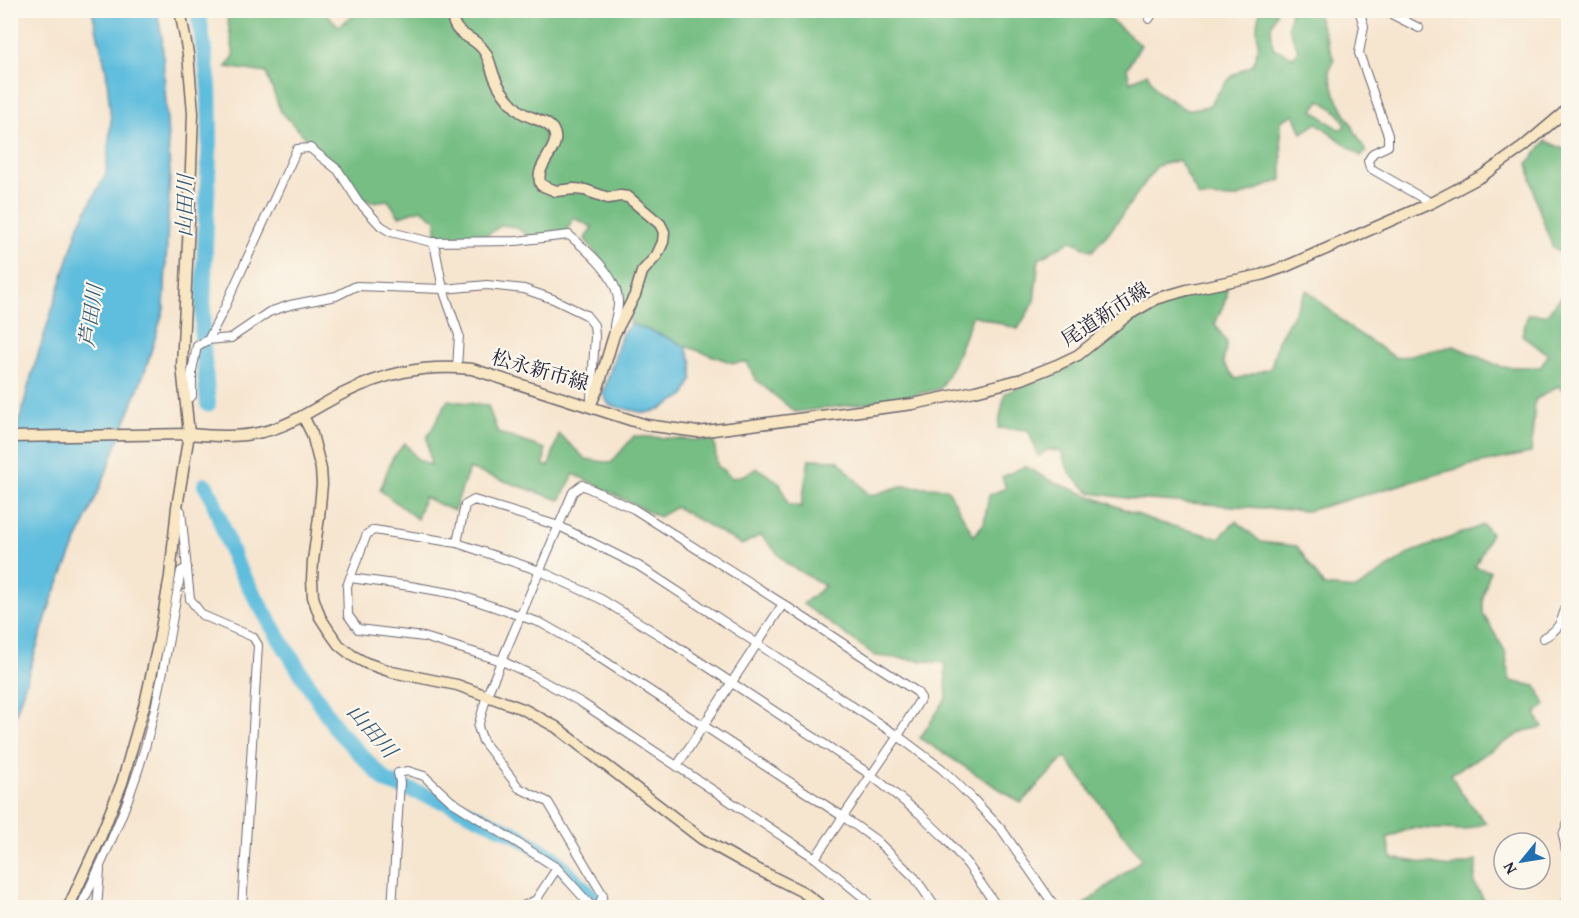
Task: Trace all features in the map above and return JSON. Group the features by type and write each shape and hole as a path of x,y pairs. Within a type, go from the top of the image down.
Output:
{"main road":[{"path":"68,908 122,783 146,699 170,576 177,507 189,434 182,366 193,112 188,54 180,10"},
{"name":"松永新市線","path":"10,437 189,434 218,436 261,433 303,416 341,394 381,377 426,368 472,369 590,406 598,388 614,335 635,295 642,272 657,255 663,242 664,232 660,224 628,197 608,198 585,190 574,189 556,191 542,185 539,179 540,171 556,138 553,130 545,123 519,111 504,95 483,49 455,26 451,10"},
{"name":"尾道新市線","path":"590,406 646,425 698,432 913,404 1022,379 1078,355 1128,315 1156,299 1186,290 1261,275 1287,266 1431,203 1482,176 1569,110"},
{"path":"303,416 312,434 321,469 322,484 312,580 313,597 320,617 339,645 366,663 392,672 457,685 523,709 556,727 702,838 803,892 824,908"}],"street":[{"path":"1149,19 1155,10"},
{"path":"1359,10 1364,26 1359,53 1388,135 1388,146 1373,153 1368,161 1370,168 1431,203"},
{"path":"1383,10 1419,28"},
{"path":"208,340 297,149 310,148 338,170 358,201 381,226 391,232 431,242 516,241 569,235 589,252 616,286 618,310 612,327 614,335"},
{"path":"431,242 435,248 443,289 459,335 457,368"},
{"path":"185,400 192,396 192,371 197,345 208,340 231,338 269,312 290,304 336,296 356,286 443,289 487,285 524,289 586,315 594,325 595,336 590,406"},
{"path":"392,908 400,782 398,773 408,771 424,776 451,801 557,868 596,908 603,895 548,802 519,788 483,741 478,727 487,695 573,492 582,485 634,509 917,692 921,698 898,736 815,858"},
{"path":"457,543 465,505 474,500 559,526 639,566 898,736 942,769 1002,830 1056,908"},
{"path":"177,507 181,511 190,600 202,615 253,638 258,645 242,908"},
{"path":"872,908 864,898 815,858 582,703 534,676 502,661 424,637 358,629 348,615 347,586 367,534 374,531 457,543 540,571 601,599 871,775 920,814 944,837 968,865 998,908"},
{"path":"80,908 101,865 140,764 159,694 181,571 187,568"},
{"path":"350,578 456,594 541,623 580,645 704,725 876,840 915,878 936,908"},
{"path":"1544,638 1558,628 1569,599"},
{"path":"677,766 783,604"},
{"path":"1569,822 1563,835 1566,850 1569,851"},
{"path":"97,908 101,865"},
{"path":"519,908 536,900 557,868"}],"green space":[{"path":"360,10 1100,11 1141,45 1127,68 1130,82 1147,73 1157,91 1186,110 1209,106 1227,81 1253,65 1258,47 1257,24 1260,11 1277,11 1271,27 1273,48 1294,57 1298,49 1288,27 1291,11 1316,11 1334,60 1329,71 1335,94 1366,152 1361,156 1317,123 1302,133 1294,114 1281,121 1282,180 1236,198 1199,197 1179,160 1157,166 1111,230 1092,251 1071,240 1039,259 1034,302 1018,329 973,315 954,363 940,389 892,400 795,412 755,379 747,362 733,363 631,324 611,273 585,239 592,227 574,218 565,233 530,237 515,227 502,225 484,237 436,238 436,220 421,209 399,216 388,200 373,202 359,198 336,164 311,143 281,112 266,73 226,67 234,56 226,11 323,11 339,26","holes":["1320,100 1341,116 1345,124 1344,128 1338,129 1313,110"]},
{"path":"1546,141 1568,151 1568,258 1552,246 1535,198 1528,163"},
{"path":"1227,288 1227,296 1215,324 1227,343 1223,363 1236,379 1271,368 1278,340 1307,290 1350,328 1396,358 1454,346 1501,367 1541,367 1548,355 1522,335 1528,314 1546,315 1568,289 1568,394 1558,386 1535,400 1531,453 1467,466 1307,511 1133,499 1091,493 1070,474 1061,451 1047,450 1039,456 1028,430 998,428 1005,393 1068,368 1142,315 1182,296"},
{"path":"448,400 488,406 498,433 545,449 544,466 549,466 559,434 586,459 611,463 634,436 714,441 717,465 732,478 757,468 780,483 788,504 801,507 809,459 838,460 870,496 901,486 947,488 974,536 984,523 989,495 1006,488 1002,477 1025,466 1051,481 1157,522 1219,538 1236,521 1261,542 1297,546 1324,586 1356,589 1410,553 1483,525 1491,533 1475,567 1490,571 1483,596 1483,614 1505,651 1510,681 1536,686 1545,705 1535,714 1543,727 1524,731 1451,774 1460,791 1486,823 1464,830 1411,828 1387,838 1392,858 1450,867 1477,861 1474,883 1488,907 1082,907 1142,859 1065,757 1021,803 920,738 947,697 945,663 876,656 803,604 825,586 787,564 761,535 742,545 676,507 659,517 574,474 560,500 469,469 454,511 424,497 417,519 380,490 392,459 405,443 417,459 431,465 427,438"},
{"path":"1568,891 1568,907 1552,907"}],"water":[{"name":"芦田川","path":"92,11 157,11 162,37 170,174 164,309 146,368 102,483 52,599 11,729 11,453 30,380 79,225 106,173 111,121 106,69"},
{"path":"631,324 685,346 692,362 692,379 685,395 659,410 645,413 609,405 603,394 622,334"}],"waterway":[{"name":"山田川","path":"198,10 209,84 210,133 202,336 208,404"},
{"name":"山田川","path":"205,485 212,497 235,562 279,638 337,730 387,782 451,804 517,835 553,858 603,908"}]}
